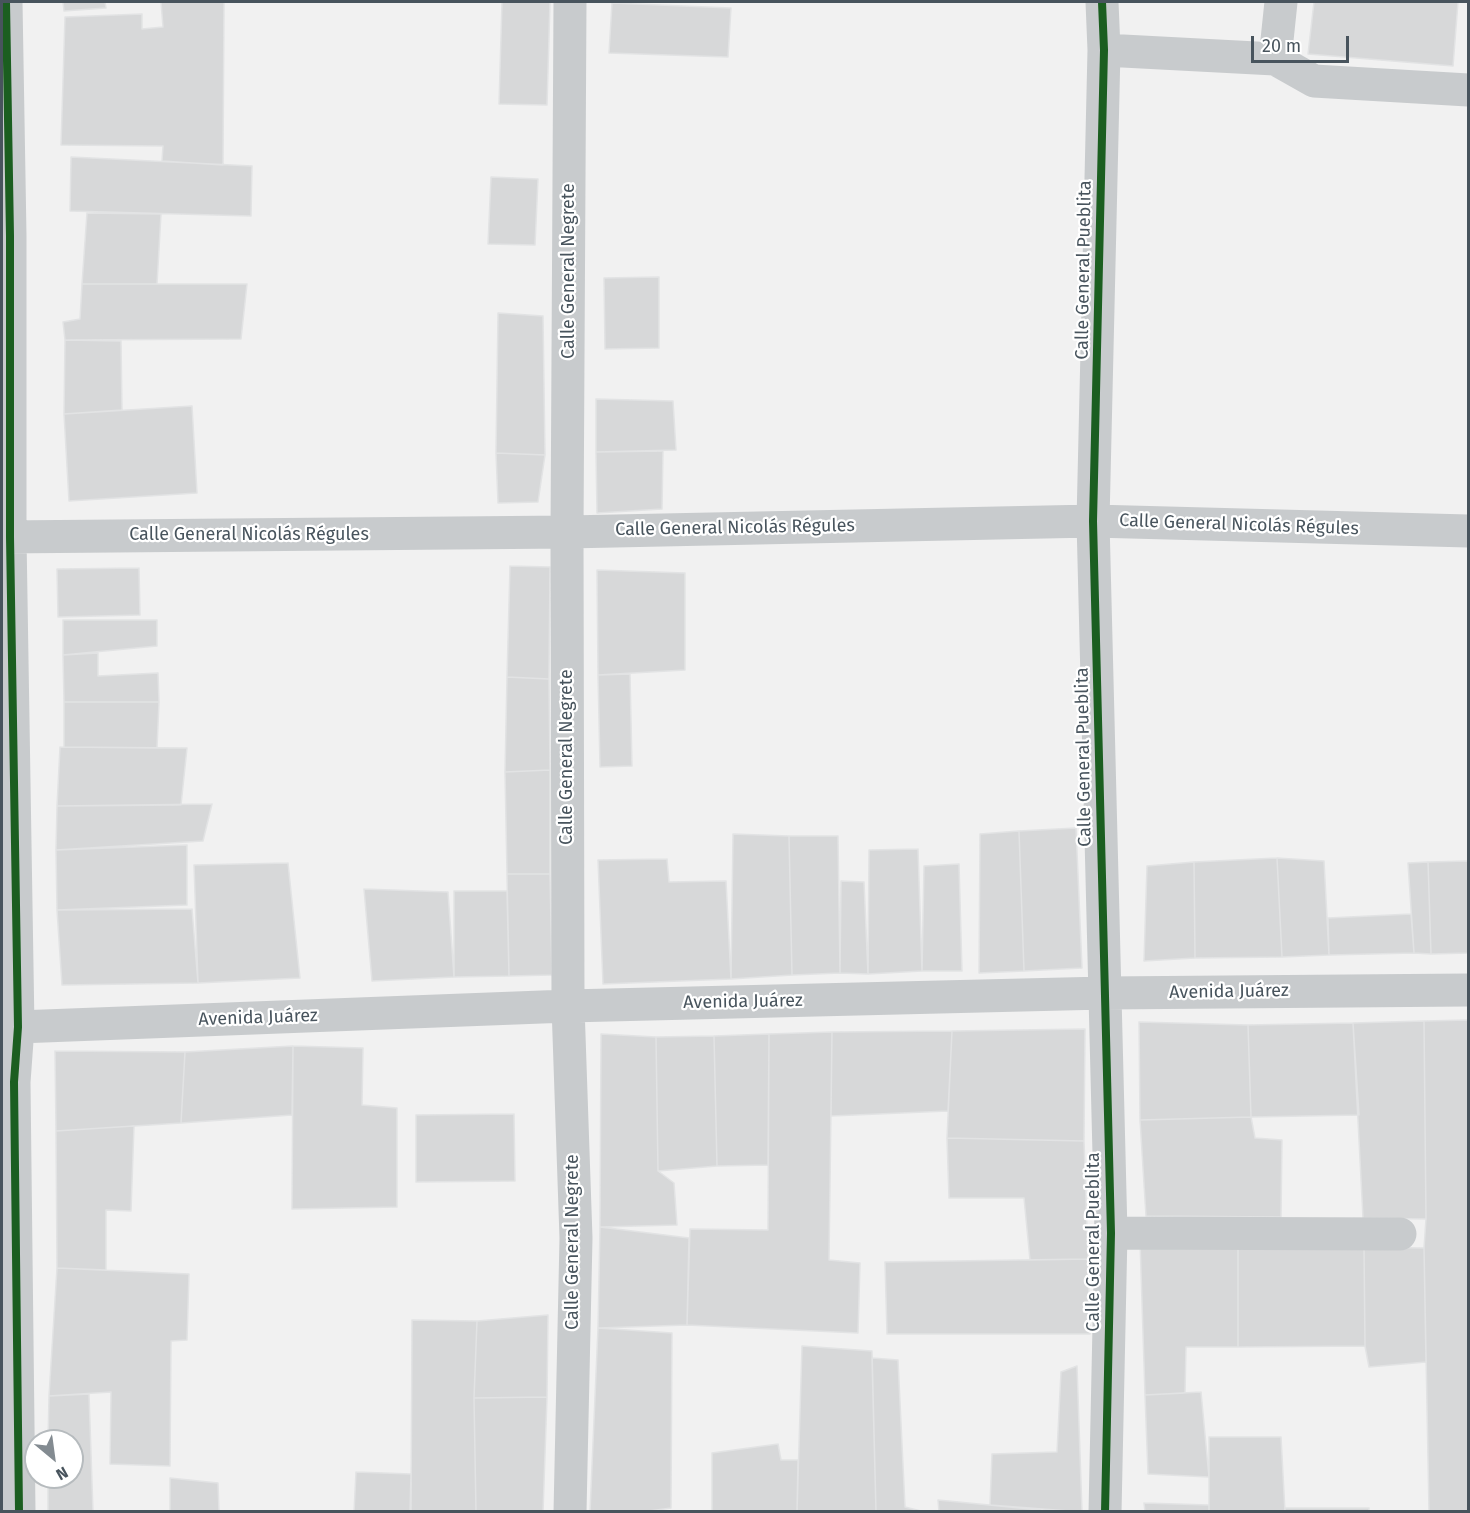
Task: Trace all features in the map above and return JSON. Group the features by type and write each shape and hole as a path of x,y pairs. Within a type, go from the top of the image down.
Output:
{"street":[{"name":"Calle General Negrete","path":"570,2 567,532 568,1006 576,1238 570,1512"},
{"name":"Calle General Pueblita","path":"1102,2 1104,50 1093,521 1111,1233 1105,1512"},
{"path":"1275,59 1281,2"},
{"path":"4,10 6,537 18,1027 8,1082 19,1512"},
{"path":"1104,50 1275,59 1314,81 1468,90"},
{"name":"Calle General Nicolás Régules","path":"6,537 567,532 1093,521 1468,531"},
{"name":"Avenida Juárez","path":"18,1027 568,1006 1105,993 1468,990"},
{"path":"1111,1233 1400,1234"}],"building":[{"path":"63,2 105,2 106,8 64,11"},
{"path":"161,2 224,2 223,165 162,161 163,146 61,145 65,17 142,14 142,29 163,27"},
{"path":"502,2 550,2 547,105 499,104"},
{"path":"1314,2 1458,2 1453,66 1308,54"},
{"path":"612,3 731,8 728,57 609,53"},
{"path":"71,157 252,166 251,216 70,211"},
{"path":"491,177 538,179 535,245 488,244"},
{"path":"87,213 161,214 157,284 82,284"},
{"path":"659,277 659,348 605,349 604,278"},
{"path":"82,284 247,284 241,339 65,340 63,322 80,319"},
{"path":"498,313 543,316 545,455 496,453"},
{"path":"65,340 121,341 122,410 64,414"},
{"path":"596,399 673,401 676,450 596,452"},
{"path":"192,406 197,493 69,501 64,414"},
{"path":"663,451 662,509 597,513 596,452"},
{"path":"496,453 545,455 538,502 498,503"},
{"path":"510,566 550,567 549,679 507,677"},
{"path":"139,568 140,615 58,617 57,569"},
{"path":"597,570 685,573 685,670 598,675"},
{"path":"63,620 157,620 157,646 63,655"},
{"path":"98,653 98,676 158,673 159,702 64,702 63,655"},
{"path":"630,674 632,766 600,767 598,675"},
{"path":"507,677 549,679 550,770 505,772"},
{"path":"64,702 159,702 157,748 64,747"},
{"path":"60,747 187,748 181,805 57,806"},
{"path":"550,770 550,874 507,874 505,772"},
{"path":"212,804 203,841 56,850 57,806"},
{"path":"1076,828 1082,968 1024,971 1019,831"},
{"path":"1019,831 1024,971 979,973 980,834"},
{"path":"733,834 789,836 792,975 731,979"},
{"path":"789,836 838,836 840,973 792,975"},
{"path":"187,845 187,905 57,910 56,850"},
{"path":"918,849 922,971 868,974 869,850"},
{"path":"1277,858 1324,861 1329,955 1282,957"},
{"path":"1277,858 1282,957 1195,958 1194,862"},
{"path":"667,859 669,882 726,881 731,979 603,984 598,860"},
{"path":"1468,861 1468,953 1431,954 1428,862"},
{"path":"1194,862 1195,958 1144,961 1147,866"},
{"path":"1428,862 1431,954 1414,953 1408,863"},
{"path":"288,863 300,978 198,983 194,865"},
{"path":"959,864 962,971 922,971 924,866"},
{"path":"507,874 550,874 552,975 509,976"},
{"path":"841,881 864,882 868,974 840,973"},
{"path":"364,889 448,892 454,977 372,981"},
{"path":"454,891 507,891 509,976 454,977"},
{"path":"192,909 198,983 62,985 57,910"},
{"path":"1411,914 1414,953 1329,955 1328,918"},
{"path":"1468,1020 1468,1512 1429,1512 1424,1248 1426,1219 1424,1021"},
{"path":"1424,1021 1426,1219 1363,1218 1353,1023"},
{"path":"1139,1022 1248,1025 1251,1117 1140,1120"},
{"path":"1353,1023 1359,1115 1251,1117 1248,1025"},
{"path":"1085,1029 1084,1141 947,1138 952,1031"},
{"path":"952,1031 948,1111 831,1116 832,1032"},
{"path":"832,1032 829,1260 860,1263 858,1333 687,1325 690,1229 768,1230 769,1034"},
{"path":"601,1034 656,1037 658,1171 674,1183 677,1225 600,1227"},
{"path":"769,1034 768,1165 717,1166 714,1036"},
{"path":"714,1036 717,1166 658,1171 656,1037"},
{"path":"293,1046 363,1048 362,1105 397,1108 397,1207 292,1209"},
{"path":"293,1046 292,1115 181,1123 185,1052"},
{"path":"55,1051 185,1052 181,1123 56,1131"},
{"path":"514,1114 515,1181 416,1182 416,1115"},
{"path":"1251,1117 1255,1138 1282,1140 1281,1217 1146,1216 1140,1120"},
{"path":"134,1126 131,1211 106,1210 106,1270 57,1268 56,1131"},
{"path":"947,1138 1084,1141 1088,1259 1030,1260 1024,1198 949,1198"},
{"path":"600,1227 689,1238 687,1325 598,1328"},
{"path":"1140,1241 1238,1243 1238,1347 1186,1347 1185,1393 1145,1395"},
{"path":"1238,1243 1364,1247 1365,1346 1238,1347"},
{"path":"1364,1247 1424,1248 1426,1362 1369,1367 1365,1346"},
{"path":"1088,1259 1090,1334 887,1334 885,1262"},
{"path":"57,1268 189,1274 187,1340 171,1341 170,1466 110,1464 111,1392 49,1396"},
{"path":"548,1315 547,1397 474,1398 477,1321"},
{"path":"412,1320 477,1321 474,1398 476,1512 411,1512"},
{"path":"598,1328 672,1333 671,1508 642,1512 590,1512"},
{"path":"802,1346 872,1351 876,1512 797,1512"},
{"path":"872,1358 898,1360 905,1507 925,1512 876,1512"},
{"path":"1077,1366 1082,1512 990,1505 992,1454 1057,1452 1061,1372"},
{"path":"1201,1392 1209,1477 1148,1474 1145,1395"},
{"path":"89,1394 93,1512 48,1512 48,1489 84,1489 84,1429 48,1429 49,1396"},
{"path":"547,1397 543,1512 476,1512 474,1398"},
{"path":"1209,1437 1281,1437 1285,1512 1209,1512"},
{"path":"778,1444 781,1460 798,1460 797,1512 712,1512 712,1453"},
{"path":"356,1472 411,1474 410,1512 354,1512"},
{"path":"170,1478 218,1483 219,1512 170,1512"},
{"path":"938,1500 1040,1510 1040,1512 939,1512"},
{"path":"1144,1503 1209,1505 1209,1512 1145,1512"},
{"path":"1285,1508 1369,1508 1369,1512 1285,1512"}],"cycle path":[{"path":"6,2 10,236 10,537 18,1027 14,1082 19,1512"},
{"path":"1102,2 1104,50 1093,521 1111,1233 1105,1512"}]}
